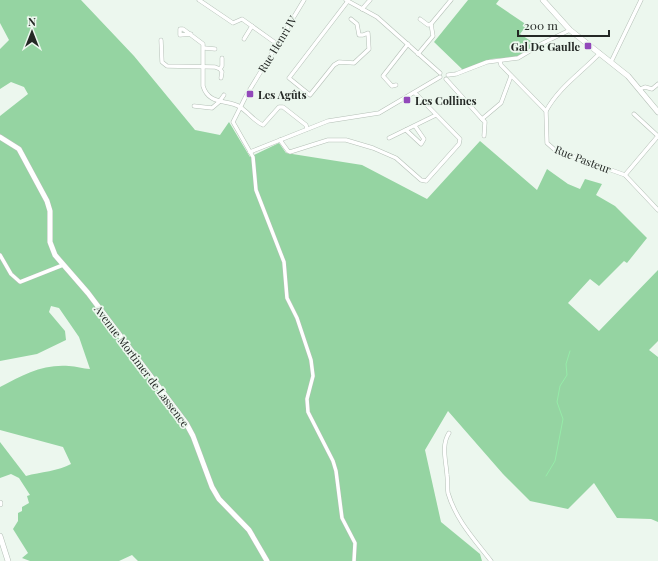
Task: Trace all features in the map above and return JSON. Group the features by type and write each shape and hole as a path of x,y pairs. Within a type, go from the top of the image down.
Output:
{"street":[{"path":"199,0 233,23 242,19 277,44"},
{"name":"Rue Henri IV","path":"250,152 233,122 240,107 304,0"},
{"path":"362,8 370,0"},
{"path":"418,54 433,36 431,24 450,0"},
{"path":"543,0 570,30 628,76 658,112"},
{"path":"611,62 641,0"},
{"path":"351,19 357,24 359,35 368,33 369,49 354,63 339,62 334,65 310,95 289,78 347,1 377,17 408,44 440,75 442,79 487,62 518,58 543,43 570,30"},
{"path":"420,19 428,25 431,24"},
{"path":"244,39 252,26"},
{"path":"191,34 203,44 204,48 203,86 205,91 219,102 240,107 263,125 279,108 283,107 306,125 307,129"},
{"path":"161,40 162,62 167,66 220,68"},
{"path":"396,85 392,86 383,76 408,44"},
{"path":"204,48 215,49"},
{"path":"500,60 501,65 546,112 552,101 566,84 583,71 600,53"},
{"path":"221,78 222,72 220,68 222,66 222,58"},
{"path":"354,561 355,543 353,536 342,518 336,471 308,412 307,399 313,376 311,360 297,318 287,298 284,262 256,190 253,157 250,152 328,121 379,113 415,93 445,71 447,77 485,122 484,136"},
{"path":"482,120 501,103 511,76"},
{"path":"640,89 645,87 652,89 658,84"},
{"path":"280,140 290,152 328,140 346,140 373,148 396,158 421,180 426,181 459,144 460,139 415,93"},
{"path":"194,106 212,108 224,95"},
{"name":"Rue Pasteur","path":"546,112 547,143 555,150 625,175 658,210"},
{"path":"625,175 658,136 634,114"},
{"path":"390,138 436,115"},
{"path":"406,130 422,144 424,139 415,126"},
{"name":"Avenue Mortimer de Lassence","path":"0,137 19,149 47,201 50,211 50,242 55,255 88,293 186,423 193,436 218,499 249,530 267,561"},
{"path":"0,255 11,274 20,282 63,265"},
{"path":"449,433 445,438 444,464 447,474 448,492 458,518 490,561"},
{"path":"0,536 8,561"}],"green space":[{"path":"0,0 81,0 134,56 195,130 220,135 229,122 250,157 279,143 286,153 362,165 427,199 480,141 537,190 547,169 568,184 580,189 585,179 602,184 596,195 615,206 647,238 627,263 624,261 599,286 590,279 568,303 599,331 658,270 658,341 649,350 658,357 658,522 651,519 617,518 594,483 568,509 530,501 503,474 448,411 425,450 441,522 480,554 482,561 138,561 132,555 119,561 30,561 22,558 28,553 13,529 18,521 18,513 22,511 22,507 29,503 27,496 30,495 19,478 11,474 0,478 0,442 26,476 55,470 71,464 63,447 0,430 0,387 33,371 50,367 72,366 90,369 79,337 59,308 51,306 49,312 65,331 66,340 37,354 0,361 0,116 28,94 24,87 11,82 0,89 0,49 9,40 0,23"},
{"path":"468,0 499,0 496,4 527,25 520,34 537,45 518,57 491,59 463,70 434,42"}],"waterway":[{"path":"546,476 555,461 563,419 557,402 560,386 567,375 566,364 570,351"}],"place":[{"name":"Gal De Gaulle","path":"588,46"},
{"name":"Les Agûts","path":"250,94"},
{"name":"Les Collines","path":"407,100"}]}
